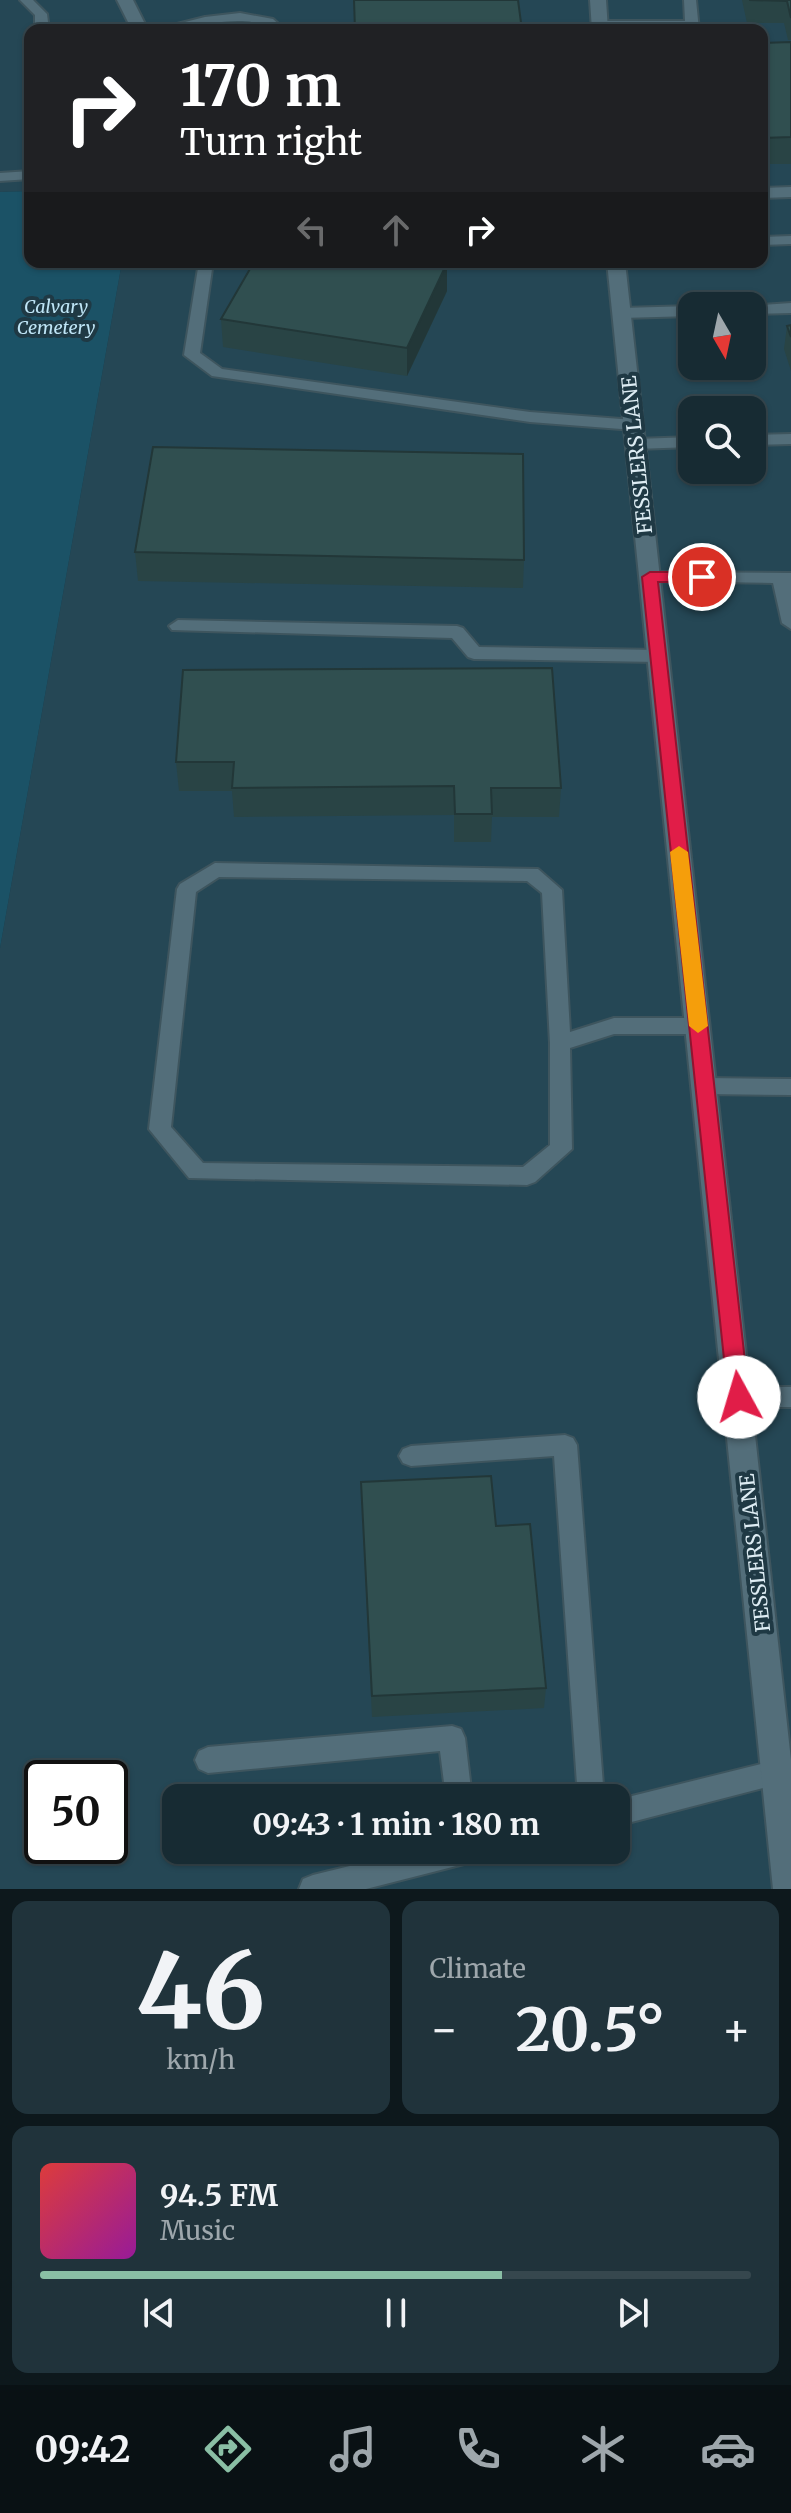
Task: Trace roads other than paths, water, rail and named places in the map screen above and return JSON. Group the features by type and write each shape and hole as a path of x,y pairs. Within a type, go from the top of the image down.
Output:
{"main road":[{"path":"125,0 137,24"},
{"path":"598,0 600,24"},
{"path":"768,193 791,192"},
{"name":"FESSLERS LANE","path":"617,268 789,1889"}],"lane":[{"path":"26,0 41,14 42,24"},
{"path":"233,0 233,17"},
{"path":"690,0 692,24"},
{"path":"194,24 233,17 262,18 274,24"},
{"path":"0,177 24,175"},
{"path":"768,241 791,240"},
{"path":"205,268 192,355 218,373 678,440"},
{"path":"766,309 791,308"},
{"path":"622,313 678,311"},
{"path":"766,440 791,439"},
{"path":"650,577 785,578 791,623"},
{"path":"178,626 457,632 474,653 658,656"},
{"path":"215,870 531,874 552,890 560,1043 561,1149 527,1176 197,1172 160,1129 187,889 215,870"},
{"path":"560,1043 614,1026 698,1026"},
{"path":"705,1086 787,1086"},
{"path":"739,1397 791,1397"},
{"path":"411,1456 565,1445 590,1784"},
{"path":"208,1760 452,1738 457,1784"},
{"path":"630,1810 777,1773"},
{"path":"313,1889 411,1864"}],"park label":[{"name":"Calvary Cemetery","path":"56,317"}]}
